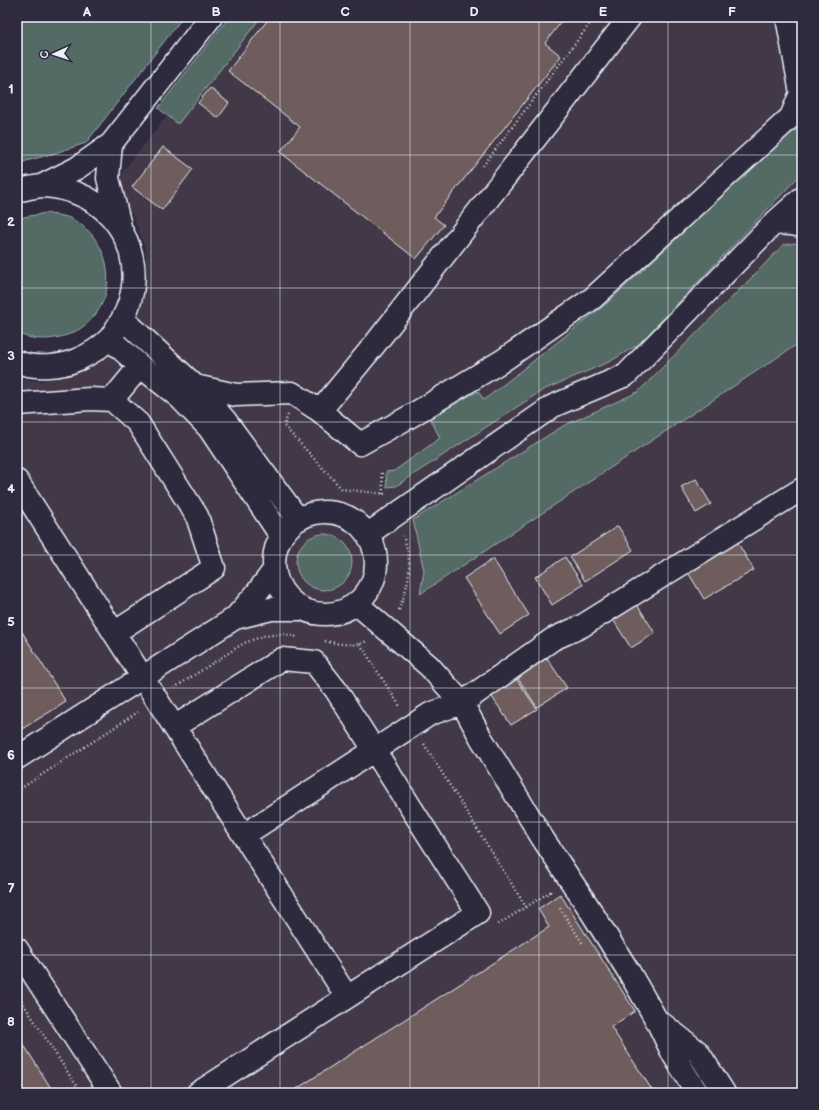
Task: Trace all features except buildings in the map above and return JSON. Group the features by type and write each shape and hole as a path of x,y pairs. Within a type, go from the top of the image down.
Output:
{"street":[{"path":"17,191 41,186 78,168 111,144 211,17"},
{"path":"320,411 630,17"},
{"path":"195,386 236,395 292,393 320,411 360,444 409,417 502,361 593,298 791,117 801,93 787,17"},
{"path":"17,362 46,366 70,363 91,353 110,338 123,320 132,297 134,274 131,250 121,229 108,178 111,144"},
{"path":"41,186 64,189 87,197 106,211 121,229"},
{"path":"368,534 553,406 626,375 774,224 802,198"},
{"path":"774,224 791,224 802,226"},
{"path":"123,320 195,386 225,420 298,519"},
{"path":"110,338 140,366 180,398 209,428 282,536"},
{"path":"112,400 140,366"},
{"path":"225,420 236,395"},
{"path":"17,404 90,399 112,400 138,423 197,516 214,568 114,633"},
{"path":"17,481 347,997"},
{"path":"244,835 430,714 462,703 553,639 582,626 802,489"},
{"path":"313,513 336,513 344,515 357,523 368,534 374,548 377,564 374,579 367,593 357,604 344,611 330,614 316,614 303,609 289,600 279,586 274,570 275,552 282,536 298,519 313,513"},
{"path":"17,758 236,618 274,570"},
{"path":"357,604 429,666 462,703 481,738 543,839 629,972 656,1019 673,1054 697,1093"},
{"path":"236,618 271,609 303,609"},
{"path":"174,727 282,659 314,662 336,690 478,913 198,1093"},
{"path":"17,949 111,1093"},
{"path":"656,1019 698,1052 724,1093"}],"path":[{"path":"483,166 595,17"},
{"path":"292,393 288,415 284,426 342,490 388,494"},
{"path":"382,473 383,494"},
{"path":"360,644 526,907"},
{"path":"494,928 550,892 554,898"},
{"path":"558,905 587,950"},
{"path":"17,994 81,1093"}],"shaded area":[{"path":"246,17 802,17 802,1093 17,1093 17,378 41,381 81,371 110,352 132,325 146,287 146,251 133,215 111,186"}],"green space":[{"path":"17,17 183,17 86,143 17,165"},
{"path":"229,17 261,17 178,124 158,108"},
{"path":"802,121 802,173 639,344 611,361 543,390 396,486 387,487 386,472 394,471 440,438 430,418 478,391 484,400 607,303"},
{"path":"46,213 72,219 94,237 104,256 107,270 107,284 105,297 92,319 81,328 69,334 55,338 41,339 26,337 17,333 17,221 24,217"},
{"path":"796,243 802,247 802,341 420,594 424,571 413,520 563,426 638,392 783,245"},
{"path":"319,534 329,534 344,542 350,551 352,562 350,573 344,582 329,590 319,590 308,585 301,578 296,567 296,557 301,546 308,539"}]}
